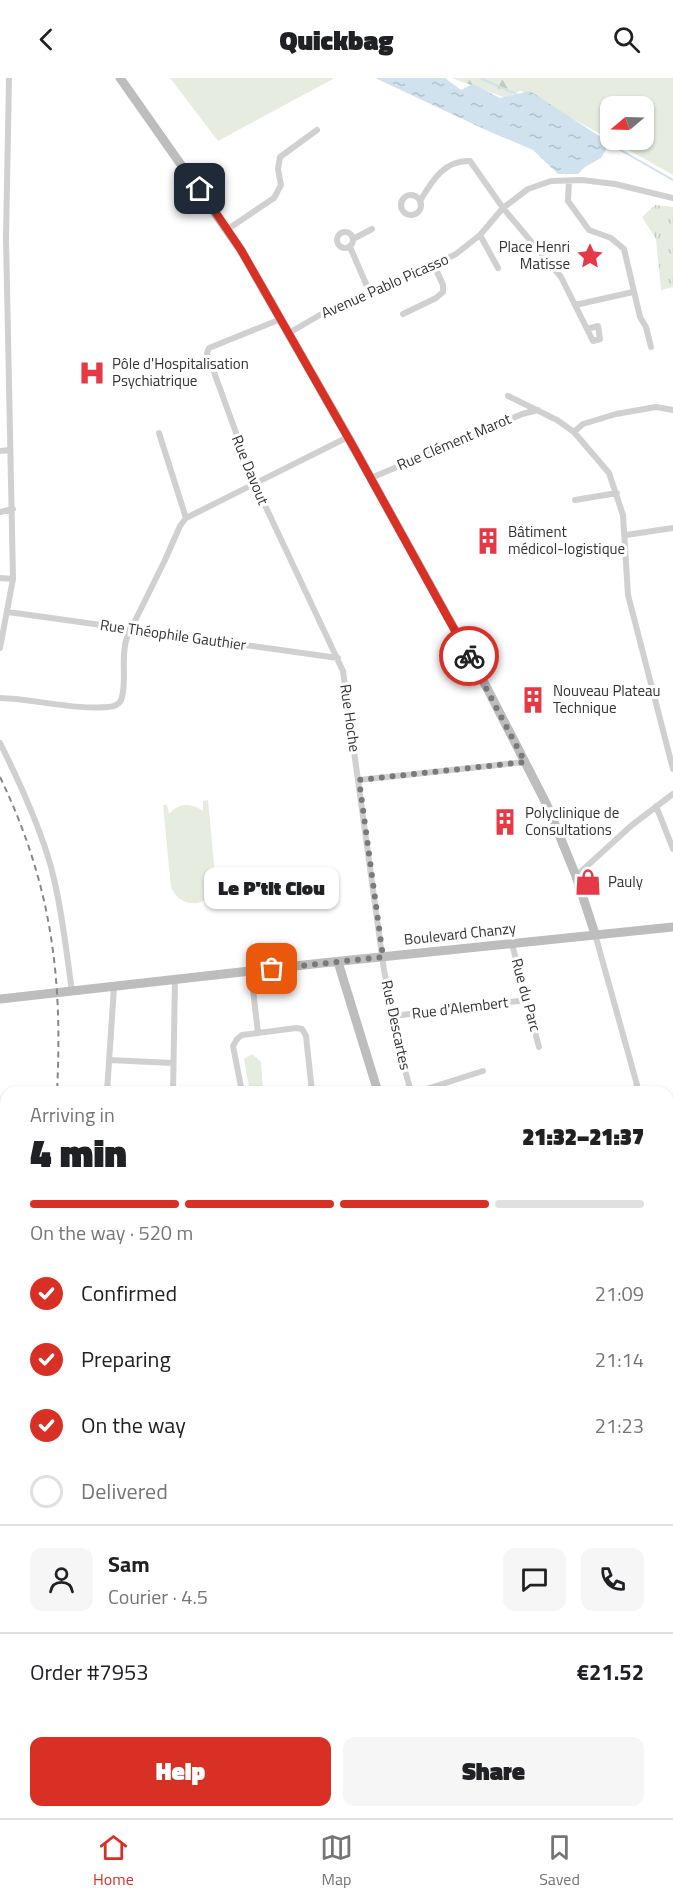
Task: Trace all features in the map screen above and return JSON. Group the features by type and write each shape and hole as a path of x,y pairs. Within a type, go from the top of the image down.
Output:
{"main road":[{"path":"120,78 228,230 348,437 487,687 547,805 576,876 595,934"},
{"name":"Boulevard Chanzy","path":"0,999 673,927"},
{"path":"338,962 376,1086"}],"street":[{"path":"0,648 13,579 13,509 3,311 3,239 9,78"},
{"path":"228,230 274,198 281,185 278,169 280,157 317,130"},
{"path":"420,201 439,172 460,160 470,160 503,208 561,277 587,329"},
{"name":"Avenue Pablo Picasso","path":"289,333 325,312 456,254 480,235 503,208 528,189 551,181 569,181 615,184 673,198"},
{"path":"569,181 568,201 589,230 611,238 624,249 633,292 651,347"},
{"path":"370,292 350,247 353,239 372,229"},
{"path":"350,247 345,249 340,247 337,243 338,237 341,233 346,232 353,239"},
{"path":"480,235 498,268"},
{"path":"404,314 443,292 443,285 434,265"},
{"path":"575,305 633,292"},
{"name":"Rue Davout","path":"281,319 209,348 207,353 254,482 338,658"},
{"path":"0,378 8,376"},
{"path":"508,396 557,420 574,432 609,473 623,515 628,595 673,769"},
{"path":"574,432 584,424 616,414 656,407 673,410"},
{"name":"Rue Clément Marot","path":"370,478 512,418 538,410"},
{"path":"159,433 186,518"},
{"path":"0,698 109,708 116,706 122,698 124,646 180,526 186,518 348,437"},
{"path":"0,451 10,450"},
{"path":"575,500 617,493"},
{"path":"0,512 13,509"},
{"path":"626,536 673,528"},
{"path":"0,578 13,579"},
{"name":"Rue Théophile Gauthier","path":"8,612 338,658"},
{"name":"Rue Hoche","path":"338,658 343,671 383,957"},
{"path":"0,743 28,802 51,869 72,991"},
{"path":"359,780 525,762"},
{"path":"576,876 656,806 673,794"},
{"path":"656,806 673,849"},
{"path":"595,934 637,1086"},
{"name":"Rue du Parc","path":"512,944 539,1047"},
{"name":"Rue Descartes","path":"383,957 393,1016 409,1086"},
{"path":"251,972 258,1033"},
{"path":"173,1086 175,980"},
{"path":"107,1086 114,987"},
{"name":"Rue d'Alembert","path":"393,1016 527,1000"},
{"path":"241,1086 233,1046 237,1039 242,1035 296,1028 303,1029 306,1036 311,1086"},
{"path":"109,1060 173,1063"},
{"path":"436,1086 483,1071"}],"green space":[{"path":"170,78 333,78 333,79 218,141"},
{"path":"452,78 523,78 532,85 506,98"},
{"path":"497,78 673,78 673,175 629,150 654,150 654,96 600,96 600,134"},
{"path":"655,205 673,207 673,287 661,290 656,239 642,217"},
{"path":"208,800 216,885 212,893 201,902 187,903 175,894 171,887 163,805 167,805 169,814 185,805 194,806 203,811 203,801"},
{"path":"252,1054 261,1062 263,1086 249,1086 244,1059"}],"water":[{"path":"375,78 445,78 461,90 473,84 500,98 530,91 600,136 600,150 606,150 601,158 578,174 558,174 533,150"}],"waterway":[{"path":"480,78 518,95"},
{"path":"620,150 673,180"}],"railway":[{"path":"0,777 31,854 50,930 58,1008 57,1086"}],"way so far":[{"path":"272,969 383,957 359,780 525,762 469,656"}],"place":[{"name":"Place Henri Matisse","path":"590,256"},
{"name":"Pôle d'Hospitalisation Psychiatrique","path":"92,373"},
{"name":"Bâtiment médicol-logistique","path":"488,541"},
{"name":"Nouveau Plateau Technique","path":"533,700"},
{"name":"Polyclinique de Consultations","path":"505,822"},
{"name":"Pauly","path":"588,882"},
{"name":"Le P'tit Clou","path":"272,969"}],"route":[{"path":"200,189 241,250 469,656"}]}
